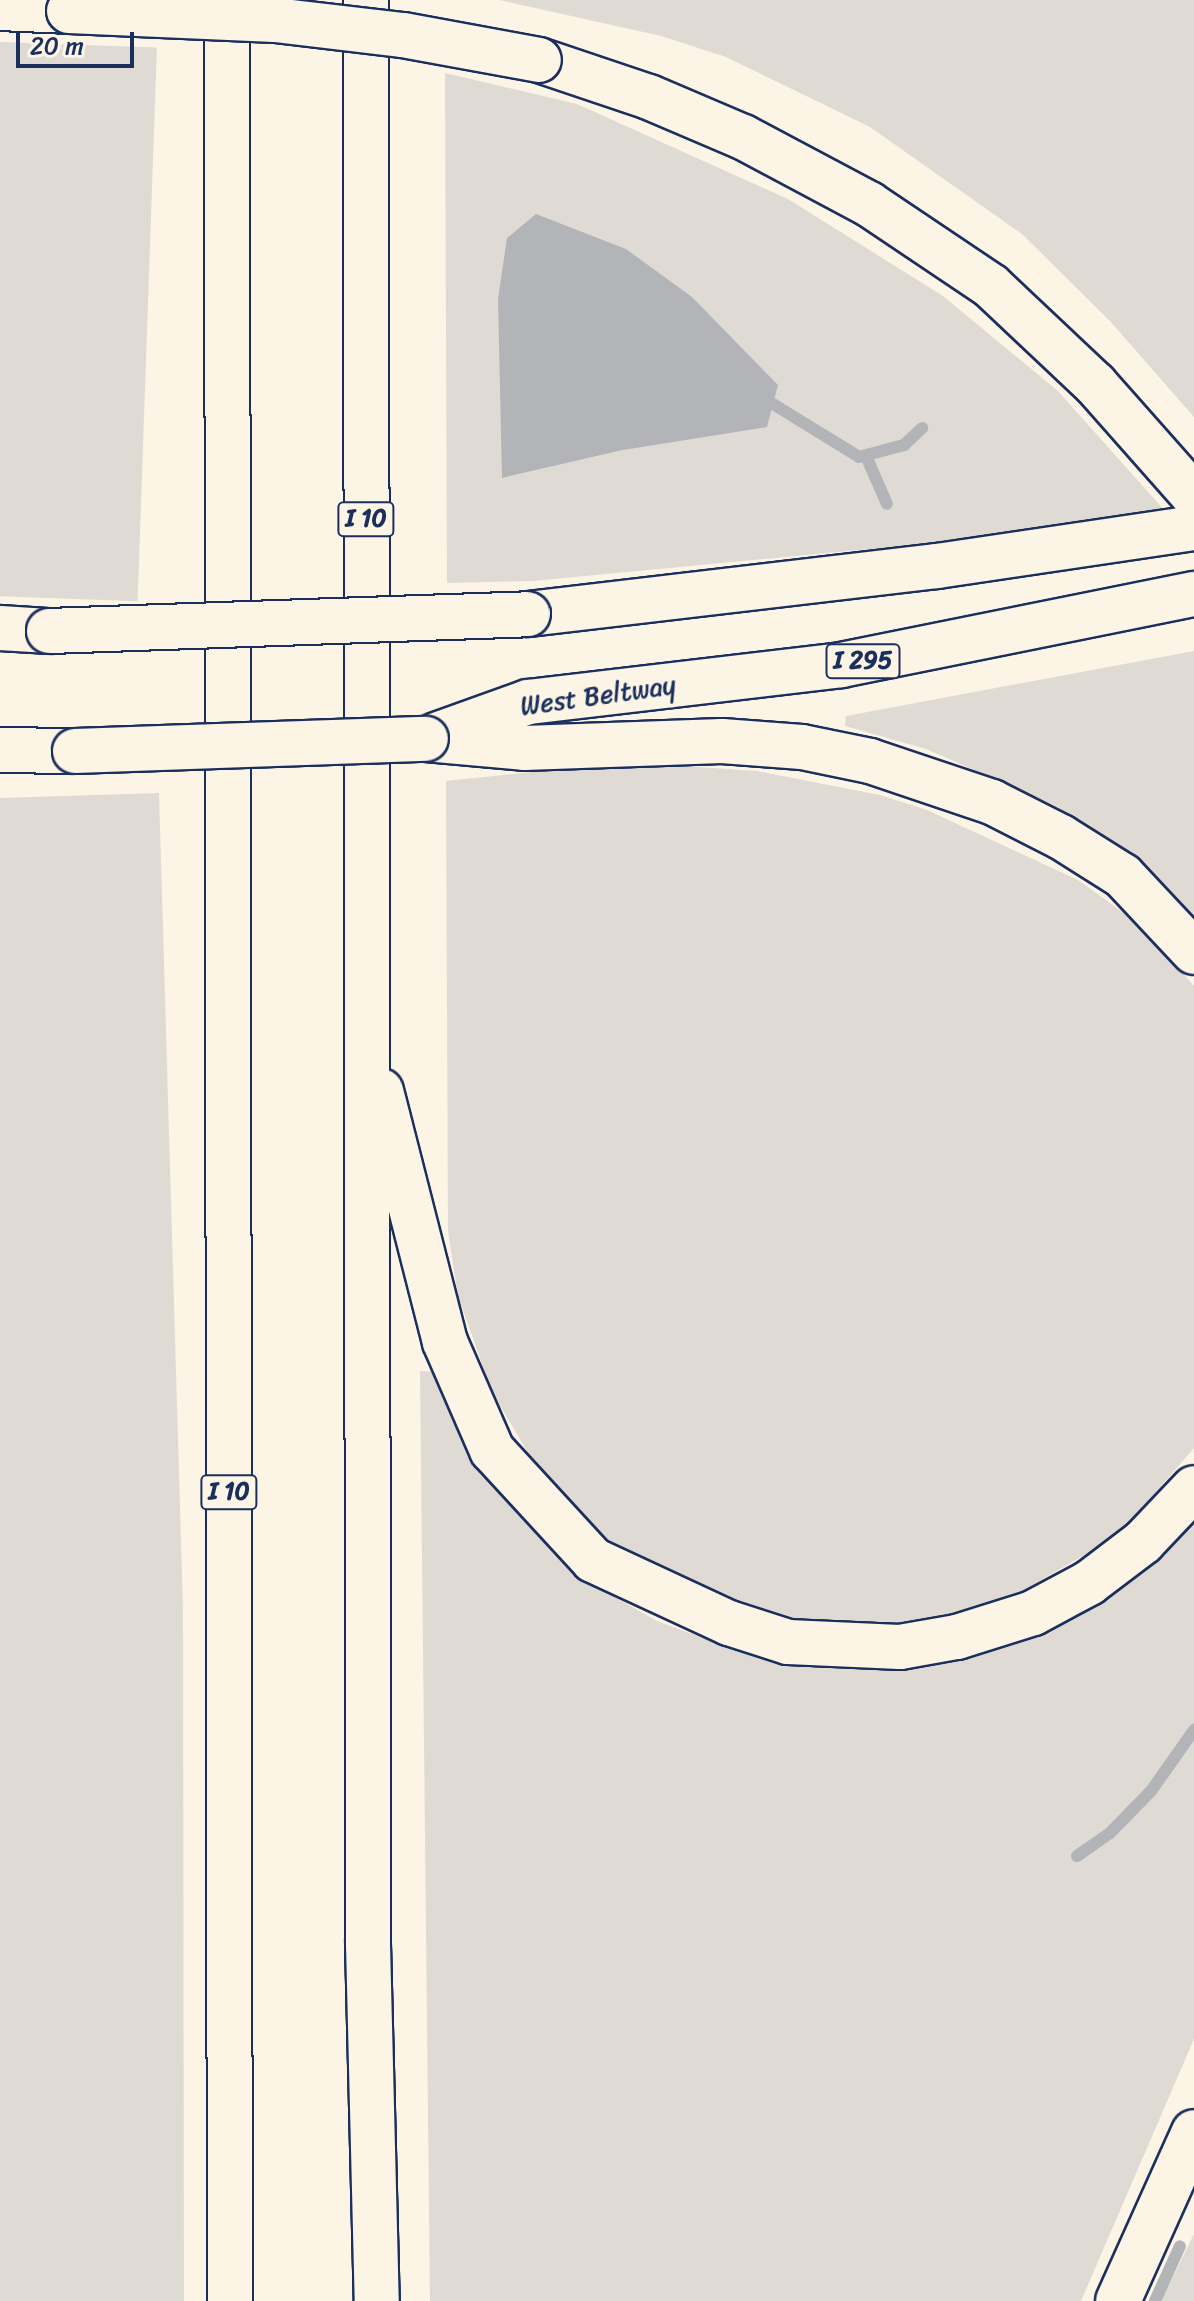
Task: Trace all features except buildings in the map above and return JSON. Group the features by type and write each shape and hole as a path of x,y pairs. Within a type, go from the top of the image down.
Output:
{"highway":[{"name":"I 10","path":"227,0 230,2301"},
{"name":"I 10","path":"366,0 368,1944 377,2301"},
{"path":"0,8 275,20 403,35 539,60 649,97 743,137 869,204 991,286 1129,420 1194,496"},
{"path":"0,628 49,631 528,614 937,566 1194,528"},
{"name":"West Beltway","path":"0,750 75,751 426,739 528,702 841,665 1194,594"},
{"path":"426,739 524,748 722,741 802,747 870,761 992,802 1061,837 1123,876 1194,952"},
{"path":"366,1037 451,1355 492,1450 593,1560 729,1623 788,1642 900,1647 957,1637 1033,1613 1089,1583 1143,1542 1194,1488"},
{"path":"1118,2301 1194,2132"}],"shaded area":[{"path":"499,0 1194,0 1194,417 1110,321 1022,234 870,127 726,57 661,36"},
{"path":"0,42 157,47 138,601 0,596"},
{"path":"445,73 577,104 788,199 943,296 1058,391 1165,511 911,545 533,581 447,583","holes":["778,385 623,450 502,478"]},
{"path":"536,214 626,249 692,297 778,385 767,427 623,450 502,478 498,299 507,238"},
{"path":"1194,651 1194,921 1104,837 1056,806 926,749 845,726 846,716"},
{"path":"626,762 757,771 880,795 927,810 1078,880 1141,925 1194,986 1194,1448 1131,1521 1095,1549 1015,1595 920,1623 862,1628 766,1617 631,1556 597,1533 530,1456 492,1392 458,1296 448,1231 446,781"},
{"path":"159,793 183,1610 184,2301 0,2301 0,798"},
{"path":"420,1371 437,1372 574,1563 618,1599 657,1621 747,1654 840,1669 889,1669 975,1655 1030,1635 1144,1569 1194,1523 1194,2039 1081,2301 430,2301"},
{"path":"1194,2234 1194,2301 1161,2301"}],"waterway":[{"path":"773,404 859,457 904,445 922,428"},
{"path":"866,456 887,504"},
{"path":"1077,1856 1110,1833 1151,1791 1194,1730"},
{"path":"1155,2301 1180,2246"}]}
